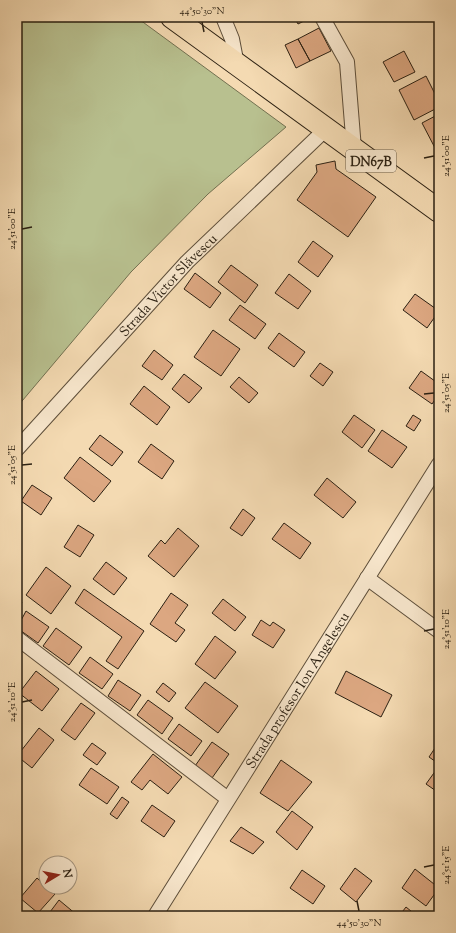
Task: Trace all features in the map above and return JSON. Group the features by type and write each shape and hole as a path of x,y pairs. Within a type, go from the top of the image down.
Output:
{"main road":[{"name":"DN67B","path":"172,17 439,211"}],"street":[{"path":"222,17 232,39 237,65"},
{"path":"322,17 347,62 354,149"},
{"name":"Strada Victor Slăvescu","path":"17,449 187,262 326,129"},
{"name":"Strada profesor Ion Angelescu","path":"155,916 439,464"},
{"path":"367,578 439,631"},
{"path":"17,638 228,799"}],"green space":[{"path":"17,17 136,17 286,127 208,194 131,272 17,407"}],"building":[{"path":"294,17 312,17 298,24"},
{"path":"319,28 331,51 310,61 298,39"},
{"path":"298,39 310,61 296,68 285,45"},
{"path":"404,51 415,72 394,82 383,62"},
{"path":"426,76 439,102 439,107 414,120 399,90"},
{"path":"439,114 439,146 435,148 422,123"},
{"path":"335,161 336,169 376,197 348,237 297,200 317,172 316,165"},
{"path":"313,241 333,256 318,277 298,262"},
{"path":"231,265 258,285 245,303 218,282"},
{"path":"195,273 221,293 210,308 184,289"},
{"path":"289,274 311,291 298,309 275,293"},
{"path":"415,294 439,311 427,328 403,310"},
{"path":"240,305 266,324 255,339 229,320"},
{"path":"213,330 240,349 221,376 194,357"},
{"path":"279,333 305,352 294,367 268,348"},
{"path":"154,350 173,365 162,380 142,366"},
{"path":"320,363 333,372 323,386 310,376"},
{"path":"421,371 439,384 439,394 432,404 409,388"},
{"path":"184,374 202,388 189,403 172,389"},
{"path":"239,377 258,393 249,403 230,387"},
{"path":"144,386 170,407 157,425 130,404"},
{"path":"354,415 375,430 362,448 342,432"},
{"path":"413,415 421,420 414,431 406,426"},
{"path":"382,430 407,447 392,468 368,451"},
{"path":"100,435 123,452 112,466 89,449"},
{"path":"151,444 174,461 162,479 138,462"},
{"path":"80,457 111,481 94,502 64,478"},
{"path":"327,478 356,502 343,518 314,495"},
{"path":"32,485 52,498 41,515 21,501"},
{"path":"243,509 255,518 242,536 230,528"},
{"path":"284,523 311,543 300,559 272,539"},
{"path":"78,525 94,535 80,557 64,547"},
{"path":"178,528 199,546 174,577 148,556 161,540 165,544"},
{"path":"106,562 127,578 114,595 93,579"},
{"path":"46,567 71,586 51,614 26,595"},
{"path":"84,589 144,631 118,669 106,661 122,637 75,603"},
{"path":"171,593 188,605 175,623 185,630 176,642 150,624"},
{"path":"17,599 22,602 17,610"},
{"path":"223,599 246,617 235,631 212,613"},
{"path":"26,611 49,627 38,643 17,628"},
{"path":"261,620 270,626 273,622 285,630 273,648 252,635"},
{"path":"56,628 82,647 69,665 43,646"},
{"path":"215,636 236,652 215,679 195,664"},
{"path":"90,657 113,674 102,689 79,673"},
{"path":"36,671 59,689 42,711 19,693"},
{"path":"346,671 392,695 381,717 335,693"},
{"path":"118,680 141,695 130,711 108,696"},
{"path":"205,682 238,706 218,733 185,708"},
{"path":"163,683 176,693 169,702 156,692"},
{"path":"148,700 173,718 162,734 137,715"},
{"path":"81,703 95,713 75,740 61,730"},
{"path":"179,724 202,741 191,756 168,739"},
{"path":"39,728 54,740 32,768 17,756"},
{"path":"212,742 229,754 212,778 195,766"},
{"path":"439,742 439,764 429,757"},
{"path":"92,743 106,753 97,765 83,755"},
{"path":"153,754 182,777 168,794 150,780 142,790 131,782"},
{"path":"281,760 312,782 288,811 260,793"},
{"path":"439,766 439,793 426,784"},
{"path":"91,768 119,787 107,804 79,785"},
{"path":"122,797 129,802 117,819 110,814"},
{"path":"152,805 175,821 164,837 141,821"},
{"path":"292,811 313,827 297,850 276,832"},
{"path":"241,827 264,842 253,854 230,841"},
{"path":"355,868 372,881 356,902 340,889"},
{"path":"415,869 439,888 426,906 402,888"},
{"path":"302,870 325,886 313,904 290,888"},
{"path":"37,878 38,895 54,895 38,913 20,898"},
{"path":"59,900 77,915 47,916"},
{"path":"406,907 417,916 399,916"}]}
